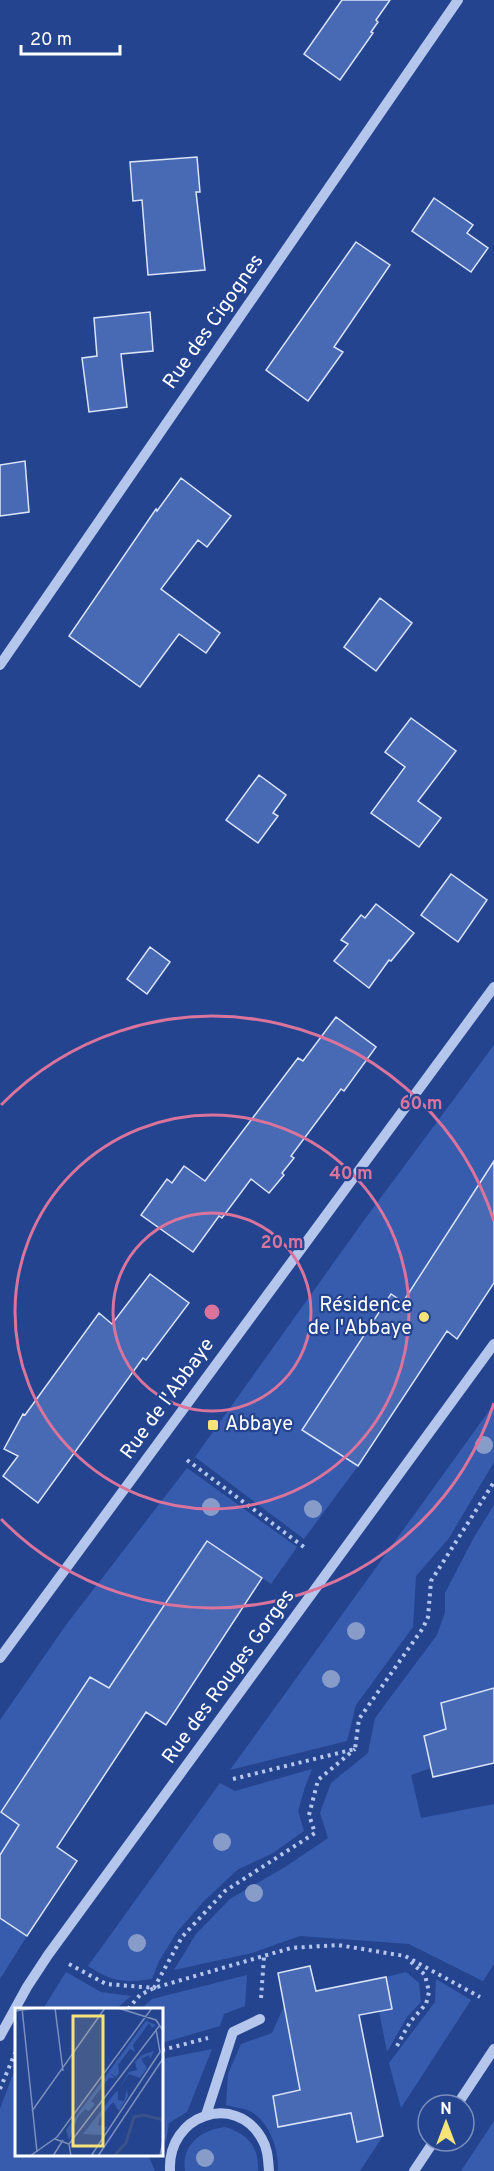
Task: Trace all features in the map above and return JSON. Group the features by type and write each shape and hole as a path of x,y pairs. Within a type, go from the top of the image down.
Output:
{"street":[{"name":"Rue des Cigognes","path":"0,664 458,0"},
{"name":"Rue de l'Abbaye","path":"0,1658 494,987"},
{"name":"Rue des Rouges Gorges","path":"15,2008 48,1955 494,1344"},
{"name":"Rue des Rouges Gorges","path":"0,2036 15,2009"},
{"path":"206,2115 233,2032 260,2019"},
{"path":"465,2093 494,2049"},
{"path":"170,2171 173,2144 181,2131 192,2121 206,2115 222,2114 238,2118 252,2126 262,2139 268,2155 269,2171"},
{"path":"414,2171 426,2153"}],"path":[{"path":"187,1461 304,1546"},
{"path":"154,1988 182,1937 225,1891 315,1833 309,1815 318,1780 355,1749 359,1719 423,1628 428,1617 431,1581 494,1482"},
{"path":"233,1779 355,1749"},
{"path":"129,2008 140,1995 154,1988 291,1948 338,1946 405,1956 480,1997"},
{"path":"397,2046 410,2022 426,2004 429,1992 425,1975 405,1956"},
{"path":"260,2019 264,1957"},
{"path":"64,1960 106,1984 154,1988"},
{"path":"164,2049 233,2032"},
{"path":"0,2089 15,2052"}],"shaded area":[{"path":"494,1045 494,1161 403,1302 391,1295 302,1430 358,1466 304,1539 195,1457 362,1223"},
{"path":"494,1404 494,1462 449,1538 416,1576 413,1627 356,1705 347,1741 230,1770"},
{"path":"187,1468 297,1547 271,1584 207,1541 109,1688 90,1677 1,1811 19,1825 0,1855 0,1720 66,1625"},
{"path":"494,1505 494,1688 441,1703 446,1729 424,1736 431,1768 411,1775 421,1818 494,1804 494,1964 483,1981 409,1944 300,1936 252,1953 174,1970 196,1934 230,1899 285,1867 328,1838 320,1813 331,1783 368,1753 375,1718 437,1635 445,1612 445,1593 473,1539"},
{"path":"312,1769 298,1811 304,1831 273,1853 237,1870 203,1902 177,1932 159,1961 152,1979 118,1980 88,1966 220,1783 235,1791"},
{"path":"0,1918 27,1936 0,1979"},
{"path":"66,1972 101,1992 131,1996 117,2008 44,2008"},
{"path":"406,1972 419,1983 421,2002 407,2017 387,2052 379,2011 392,2008 386,1977"},
{"path":"247,1975 245,2006 224,2014 220,2026 164,2042 164,2008 142,2008 152,1999"},
{"path":"436,1979 471,2000 401,2108 389,2063 435,2002"},
{"path":"284,2006 300,2090 273,2096 278,2127 351,2113 357,2142 383,2136 360,2171 278,2171 275,2146 263,2122 250,2111 226,2105 228,2074 241,2044 272,2033"},
{"path":"212,2049 187,2112 169,2123 166,2142 164,2139 164,2059"},
{"path":"15,2069 15,2156 148,2156 155,2171 0,2171 0,2109"},
{"path":"494,2121 494,2171 461,2171 473,2153 476,2153 476,2148"},
{"path":"225,2127 240,2133 254,2148 258,2171 185,2171 186,2154 194,2140 208,2131"}],"building":[{"path":"342,0 390,0 376,20 378,22 371,32 373,33 340,80 304,54"},
{"path":"197,157 200,192 196,192 205,270 148,275 142,200 133,201 130,162"},
{"path":"434,198 473,225 467,233 488,248 471,272 412,231"},
{"path":"356,242 390,265 334,347 343,352 308,401 266,370"},
{"path":"150,312 153,351 121,354 127,407 89,412 82,358 97,356 94,318"},
{"path":"25,461 29,512 0,516 0,465"},
{"path":"181,478 231,516 207,547 198,540 161,589 220,633 206,653 179,634 140,687 69,636 156,509 157,511"},
{"path":"380,598 412,623 376,671 344,647"},
{"path":"411,718 456,751 418,801 441,818 419,847 371,813 405,767 385,752"},
{"path":"259,775 286,795 273,813 278,816 258,843 226,820"},
{"path":"451,874 487,900 458,942 421,915"},
{"path":"376,904 414,933 391,961 389,960 369,988 334,961 348,944 341,940 361,915 365,918"},
{"path":"150,947 170,962 147,994 127,979"},
{"path":"336,1017 376,1047 344,1091 341,1089 291,1156 294,1158 282,1173 284,1175 269,1193 251,1179 222,1218 219,1216 193,1252 141,1215 167,1179 172,1183 184,1166 205,1181 298,1058 303,1061"},
{"name":"Résidence de l'Abbaye","path":"494,1161 494,1283 457,1339 447,1331 358,1466 302,1430 391,1294 403,1302"},
{"path":"150,1274 189,1303 146,1360 143,1358 38,1503 3,1476 18,1456 4,1449 23,1414 25,1415 99,1313 112,1324"},
{"path":"207,1541 262,1578 166,1725 146,1712 57,1847 77,1861 27,1936 0,1918 0,1855 19,1825 1,1812 90,1677 109,1688"},
{"path":"494,1688 494,1763 433,1777 424,1736 446,1729 441,1703"},
{"path":"310,1966 316,1991 386,1977 392,2009 359,2015 383,2136 357,2142 351,2113 278,2127 273,2096 300,2090 278,1973"}],"place":[{"name":"Résidence de l'Abbaye","path":"424,1317"},
{"name":"Abbaye","path":"213,1425"}]}
